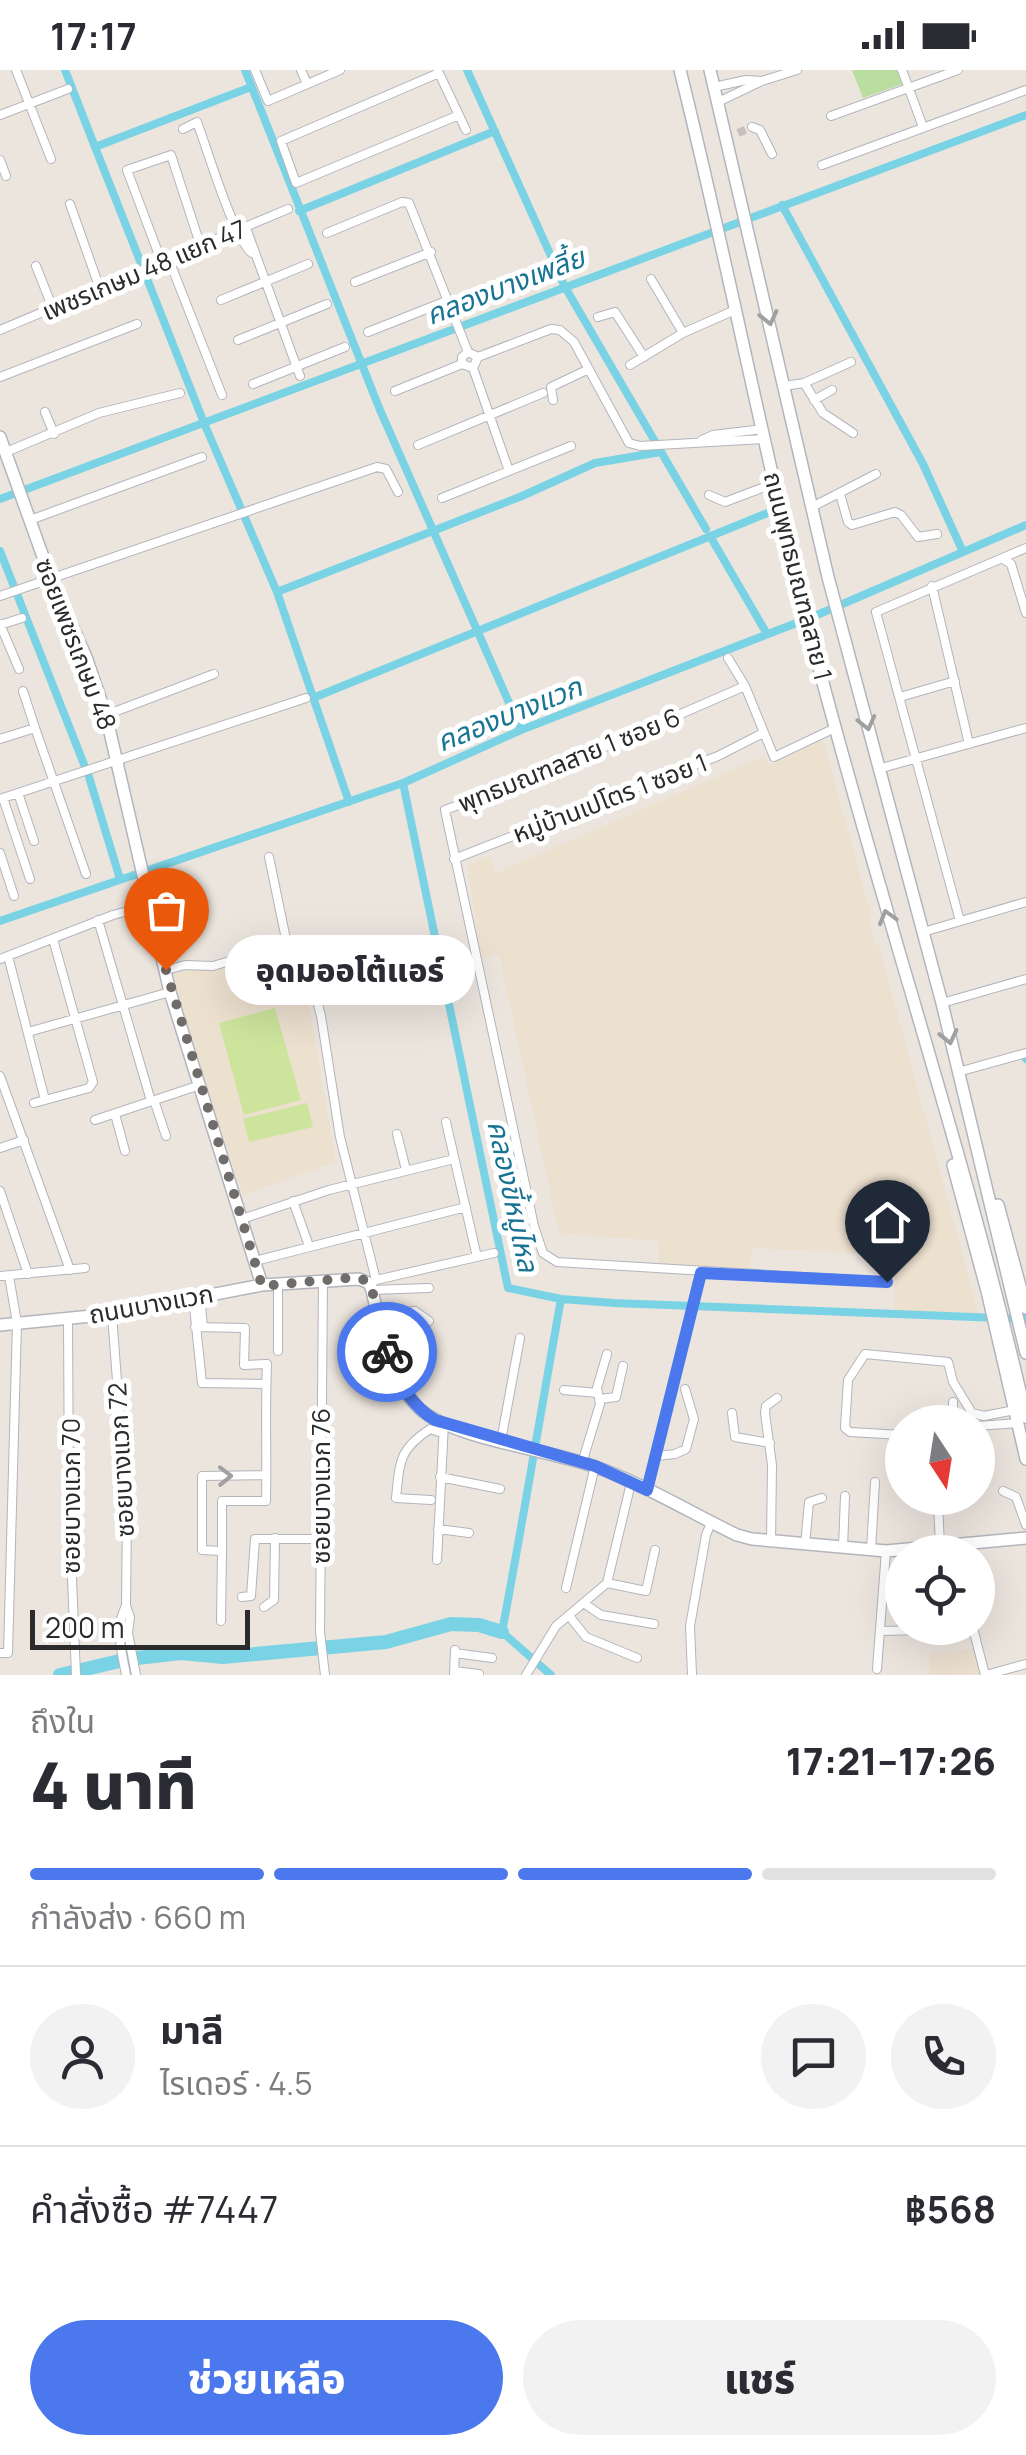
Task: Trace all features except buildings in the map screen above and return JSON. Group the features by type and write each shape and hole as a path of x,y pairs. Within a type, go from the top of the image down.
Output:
{"main road":[{"name":"ถนนพุทธมณฑลสาย 1","path":"680,70 811,640 1001,1306 1026,1459"},
{"name":"ถนนพุทธมณฑลสาย 1","path":"710,70 719,105 733,135 733,160 746,223 841,629 1021,1302 1026,1353"},
{"path":"691,114 698,128 710,132 719,123 719,105"},
{"path":"705,168 706,152 716,143 728,148 733,160"},
{"name":"ซอยเพชรเกษม 48","path":"0,437 51,580 86,657 106,715 170,992 262,1286"},
{"name":"ถนนพุทธมณฑลสาย 1","path":"934,1078 946,1140 1019,1417"},
{"name":"ถนนบางแวก","path":"0,1325 112,1314 278,1284 359,1279 372,1285"},
{"path":"372,1285 387,1352 402,1386 420,1409 443,1428 589,1464 737,1535 770,1542 885,1551"},
{"path":"995,1542 1010,1539 1026,1542"}],"street":[{"path":"16,70 51,159"},
{"path":"255,70 268,101 340,70"},
{"path":"301,70 307,84"},
{"path":"719,105 762,80 797,70"},
{"path":"902,70 923,128"},
{"path":"831,116 958,70"},
{"path":"458,115 296,183 282,141 438,71 466,130"},
{"path":"714,87 762,80"},
{"path":"0,115 68,89"},
{"path":"822,165 1026,90"},
{"path":"183,129 197,122 298,371"},
{"path":"752,127 760,130 772,154"},
{"path":"200,244 172,156 127,170 222,395"},
{"path":"0,160 6,176"},
{"path":"327,233 406,202 412,206 468,352 478,358"},
{"path":"70,204 100,289"},
{"name":"เพชรเกษม 48 แยก 47","path":"0,330 288,209"},
{"path":"354,282 431,252"},
{"path":"221,300 308,264"},
{"path":"36,266 53,309"},
{"path":"651,279 683,333"},
{"path":"368,332 449,300"},
{"path":"238,340 328,304"},
{"path":"630,364 683,333 735,310"},
{"path":"598,317 615,312 644,357"},
{"path":"0,377 137,324"},
{"path":"508,472 472,368 478,358 551,329 560,330 574,342 629,443 726,442 764,434"},
{"path":"253,384 298,371 344,347"},
{"path":"462,364 462,357 468,352"},
{"path":"784,386 809,381 851,362"},
{"path":"395,391 462,364 472,368"},
{"path":"553,400 551,386 589,369"},
{"path":"809,381 828,418 853,433"},
{"path":"818,398 832,390"},
{"path":"6,452 100,413 180,393"},
{"path":"418,445 543,393"},
{"path":"46,412 54,434"},
{"path":"442,498 571,446"},
{"path":"30,520 202,457"},
{"path":"4,594 377,468 386,469 398,492"},
{"path":"812,508 876,474"},
{"path":"709,495 725,502 775,483"},
{"path":"840,494 852,526 895,512 902,515 918,537 937,534"},
{"path":"960,921 876,612 1026,548"},
{"path":"1002,559 1011,564 1026,613"},
{"path":"932,586 970,744"},
{"path":"20,670 0,625 22,618"},
{"path":"0,658 12,652"},
{"path":"728,658 774,757 835,728"},
{"path":"106,715 214,674"},
{"path":"743,684 754,674"},
{"path":"900,697 955,681"},
{"name":"พุทธมณฑลสาย 1 ซอย 6","path":"743,684 552,770 445,810 543,1253 558,1262 887,1282"},
{"path":"23,691 86,874"},
{"path":"30,879 1,799 306,698"},
{"path":"0,739 35,728"},
{"path":"878,769 1026,728"},
{"name":"หมู่บ้านเปโตร 1 ซอย 1","path":"454,859 718,756 763,733"},
{"path":"18,793 34,842"},
{"path":"0,854 14,896"},
{"path":"269,857 287,944"},
{"path":"923,932 1026,902"},
{"path":"46,1100 4,958 98,920 150,905"},
{"path":"98,920 166,1136"},
{"path":"34,1103 89,1088 93,1082 53,939"},
{"path":"166,970 213,966 300,942 320,1016 340,1137 364,1232 372,1285"},
{"path":"942,1003 1026,978"},
{"path":"28,1032 170,992"},
{"path":"958,1072 1026,1052"},
{"path":"0,1076 70,1270"},
{"path":"95,1120 200,1085"},
{"path":"115,1114 125,1152"},
{"path":"446,1122 478,1256"},
{"path":"397,1134 406,1170"},
{"path":"0,1148 24,1140"},
{"path":"242,1219 353,1183 454,1159"},
{"path":"0,1191 28,1274"},
{"path":"293,1201 308,1246"},
{"path":"254,1261 466,1207"},
{"path":"372,1285 494,1253"},
{"path":"0,1653 8,1653 17,1323 4,1276 85,1268"},
{"path":"647,1490 701,1273"},
{"name":"ซอยบางแวก 76","path":"323,1280 320,1632 325,1672"},
{"path":"278,1284 278,1351"},
{"path":"372,1285 429,1288"},
{"path":"197,1297 202,1383 266,1384"},
{"path":"378,1314 415,1311 428,1322"},
{"name":"ซอยบางแวก 72","path":"112,1314 126,1514 125,1616"},
{"name":"ซอยบางแวก 70","path":"68,1318 76,1675"},
{"path":"199,1327 245,1328 244,1365 267,1364 266,1501 222,1501 221,1621"},
{"path":"501,1441 520,1338"},
{"path":"566,1588 608,1354"},
{"path":"885,1434 850,1432 845,1428 848,1380 865,1354 946,1362 968,1405"},
{"path":"564,1390 616,1397 623,1366"},
{"path":"656,1456 686,1449 694,1419 686,1389"},
{"path":"770,1542 773,1483 765,1413 766,1406 777,1398"},
{"path":"732,1413 735,1437 770,1442"},
{"path":"431,1500 396,1498 400,1462 410,1442 430,1429 443,1428 437,1560"},
{"path":"222,1551 195,1550 202,1476 266,1475"},
{"path":"440,1477 500,1488"},
{"path":"871,1550 875,1482"},
{"path":"526,1673 556,1626 606,1583 631,1483"},
{"path":"1003,1492 1016,1497 1026,1525"},
{"path":"844,1548 846,1496"},
{"path":"805,1545 809,1502 822,1498"},
{"path":"692,1675 690,1626 711,1522"},
{"path":"438,1529 469,1534"},
{"path":"264,1608 274,1600 275,1538"},
{"path":"242,1597 251,1596 255,1539 320,1539"},
{"path":"606,1583 646,1590 655,1550"},
{"path":"877,1669 885,1564"},
{"path":"584,1604 601,1616 654,1624"},
{"path":"125,1616 119,1635 126,1675"},
{"path":"125,1616 136,1675"},
{"path":"570,1617 586,1637 637,1658"},
{"path":"880,1631 885,1631"},
{"path":"978,1645 986,1675 1026,1664"},
{"path":"480,1674 454,1673 455,1651 492,1658"}],"shaded area":[{"path":"823,740 871,915 874,941 879,946 979,1315 894,1312 895,1255 752,1248 749,1270 659,1264 659,1241 563,1234 558,1228 499,955 479,958 468,865 489,855 496,873 764,756 769,765"},
{"path":"287,946 302,966 336,1162 243,1195 170,975 190,969 205,971"},
{"path":"978,1648 984,1675 929,1675 930,1654"}],"green space":[{"path":"852,70 897,70 902,84 863,98"},
{"path":"275,1008 301,1100 244,1115 219,1023"},
{"path":"307,1103 313,1127 249,1142 243,1119"}],"waterway":[{"path":"65,70 95,147"},
{"path":"245,70 380,410 521,730"},
{"path":"467,70 565,287 706,529"},
{"path":"251,87 95,147 204,423 277,592 349,802"},
{"name":"คลองบางเพลี้ย","path":"0,499 1026,115"},
{"path":"299,211 495,131"},
{"path":"782,205 923,464 963,552"},
{"path":"277,592 522,496 595,463 661,452"},
{"path":"313,698 770,512"},
{"name":"คลองบางแวก","path":"0,921 403,783 521,730 817,615 1026,525"},
{"path":"710,536 767,634"},
{"path":"0,551 89,777 120,879"},
{"name":"คลองขี้หมูไหล","path":"403,783 508,1288 561,1299 614,1303 1026,1319"},
{"path":"551,1675 502,1632 561,1299"},
{"path":"60,1675 128,1659 181,1653 223,1657 386,1642 451,1624 479,1625 502,1632"}],"tunnel":[{"path":"738,133 752,127"}],"way so far":[{"path":"166,970 262,1286 365,1280 372,1290 387,1352"}],"place":[{"name":"อุดมออโต้แอร์","path":"166,970"}],"route":[{"path":"387,1352 408,1395 435,1420 595,1466 647,1490 701,1273 887,1282"}]}
